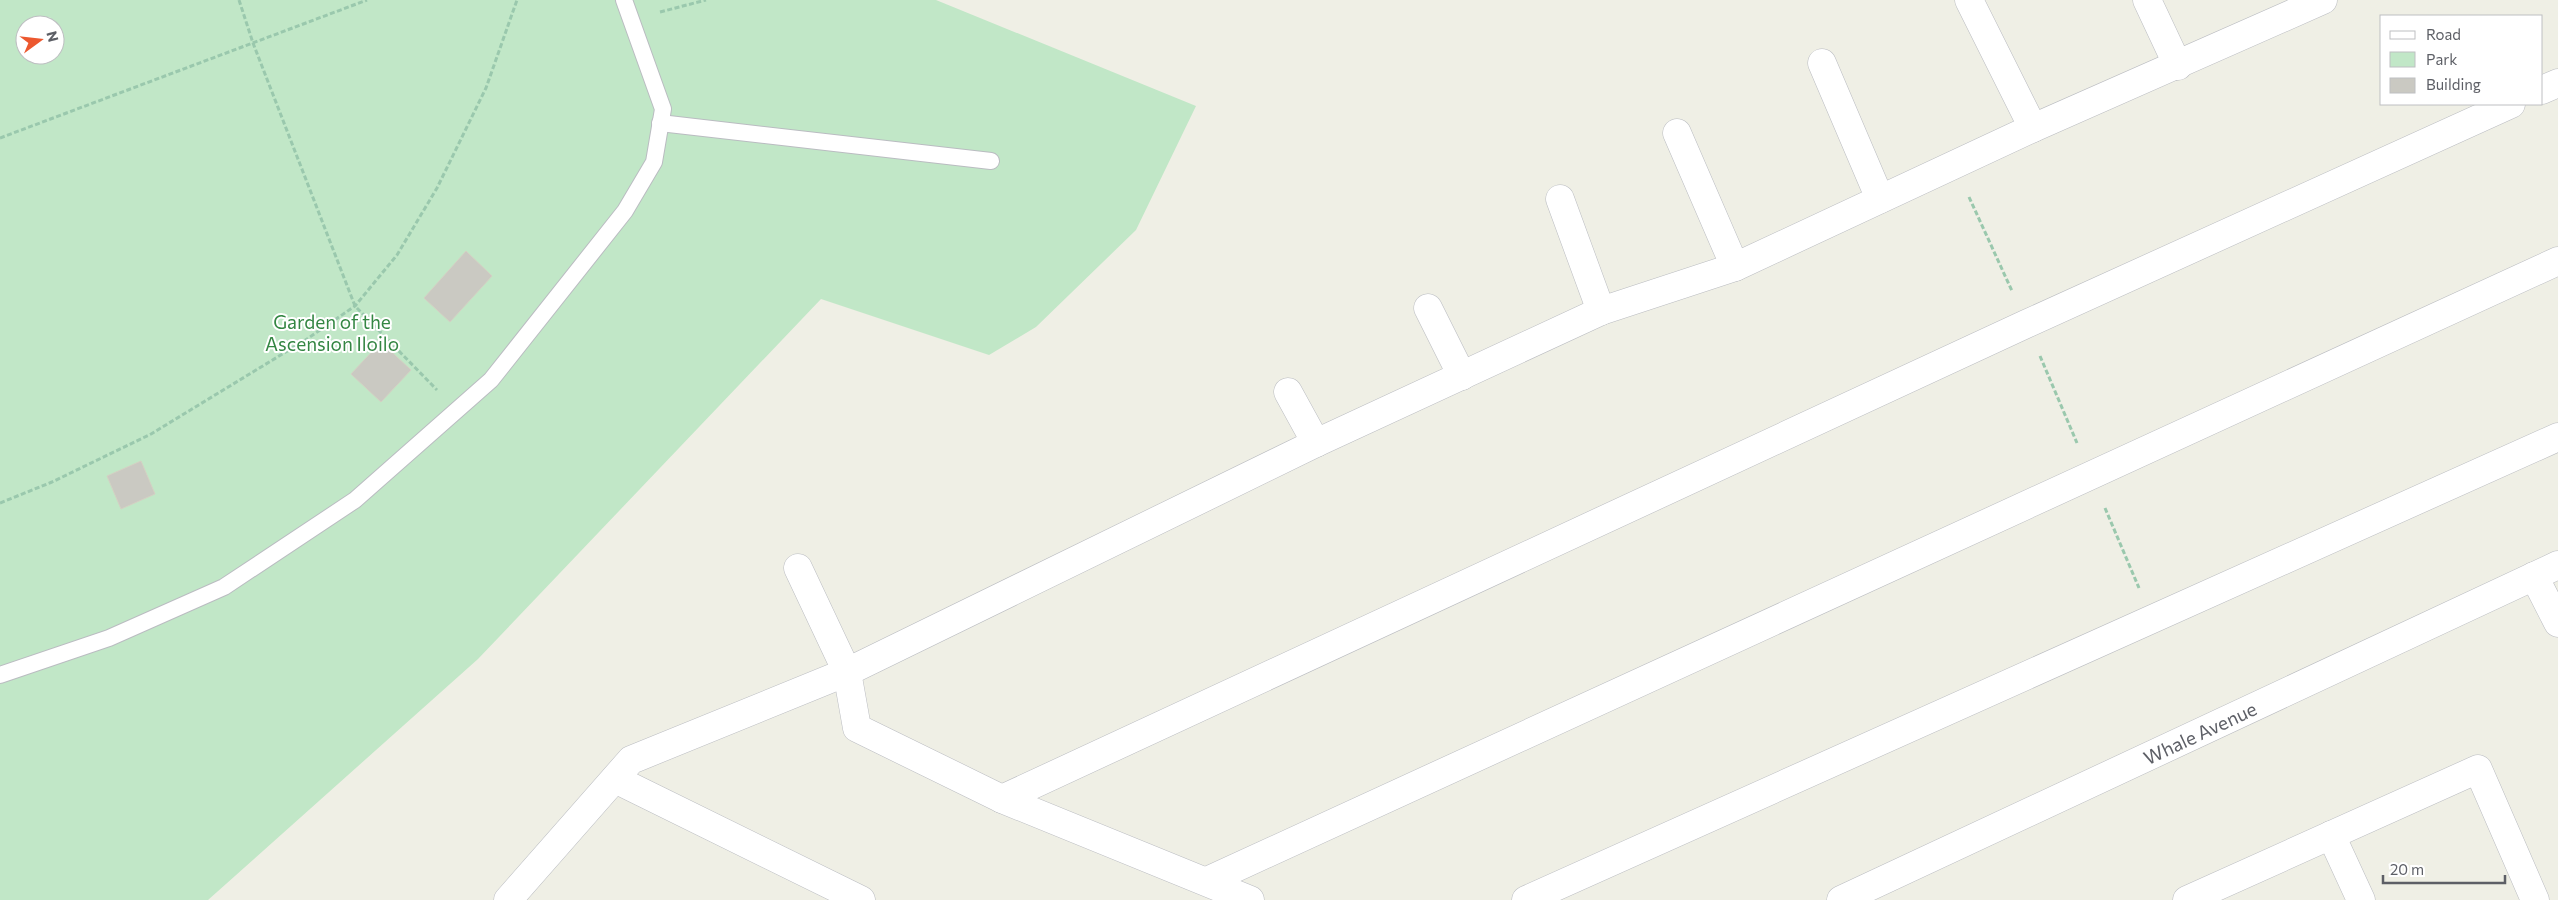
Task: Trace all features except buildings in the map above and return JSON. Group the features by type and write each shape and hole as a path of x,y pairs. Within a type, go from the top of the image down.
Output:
{"street":[{"path":"1969,0 2033,128"},
{"path":"2146,0 2178,66"},
{"path":"508,900 631,760 847,672 1316,443 1602,310 1735,267 2033,128 2178,66 2322,0"},
{"path":"1822,63 1880,198"},
{"path":"2543,90 2558,83"},
{"path":"1002,799 2026,324 2510,105"},
{"path":"1678,133 1735,267"},
{"path":"1560,199 1602,310"},
{"path":"1207,881 2558,261"},
{"path":"1428,308 1462,376"},
{"path":"1288,392 1316,443"},
{"path":"1526,900 2558,436"},
{"path":"798,568 847,672 857,728 1002,799 1250,900"},
{"path":"2546,570 2558,623"},
{"name":"Whale Avenue","path":"1841,900 2546,570"},
{"path":"2187,900 2478,769 2535,900"},
{"path":"614,779 861,900"},
{"path":"2331,835 2361,900"}],"lane":[{"path":"0,675 109,638 224,587 355,500 491,380 624,211 654,162 663,110 624,0"},
{"path":"660,123 991,161"}],"path":[{"path":"239,0 253,43 355,306 456,411"},
{"path":"0,138 367,0"},
{"path":"0,503 52,482 151,434 307,339 355,306 397,255 437,188 486,88 517,0"},
{"path":"631,19 706,0"},
{"path":"1954,164 2026,324 2152,619"}],"green space":[{"name":"Garden of the Ascension Iloilo","path":"0,0 936,0 1196,106 1136,230 1036,327 989,355 821,299 478,659 208,900 0,900"}]}
